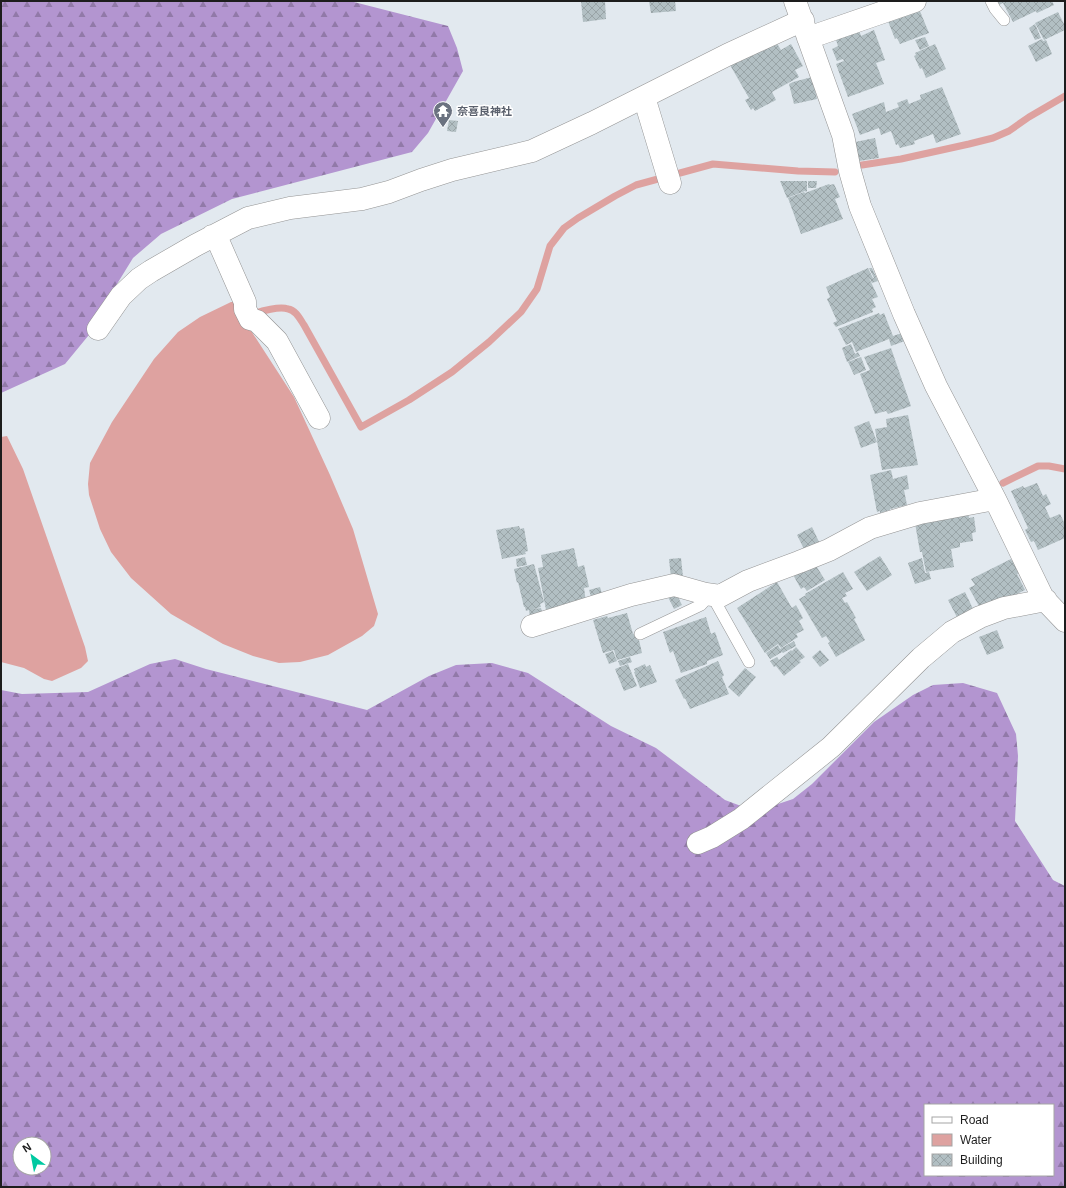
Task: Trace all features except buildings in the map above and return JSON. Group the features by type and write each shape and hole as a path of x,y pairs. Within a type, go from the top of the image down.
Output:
{"street":[{"path":"98,329 121,296 139,279 183,252 248,218 290,208 362,199 389,192 452,170 532,151 802,19 915,1"},
{"path":"802,19 843,135 850,171 863,213 904,314 936,386 995,499 1043,598 1059,612"},
{"path":"644,97 670,183"},
{"path":"212,236 219,243 245,302 247,314 257,321 277,341 318,418"},
{"path":"532,626 631,595 674,585 706,594 720,596 748,581 829,550 870,528 920,513 995,499"},
{"path":"698,843 712,837 741,819 831,747 921,658 952,632 980,617 1004,608 1059,612"}],"lane":[{"path":"992,1 995,9 1004,20"},
{"path":"640,634 702,605 711,594 749,662"}],"green space":[{"path":"1,1 350,1 448,26 457,48 463,71 428,133 412,152 232,199 161,234 133,258 117,284 93,330 65,364 1,393"},
{"path":"175,659 206,669 367,710 429,676 456,665 492,663 528,673 611,726 656,748 725,800 749,809 775,805 793,799 812,784 874,722 913,695 933,685 963,683 997,693 1016,734 1018,756 1015,821 1053,880 1065,886 1065,1187 1,1187 1,690 22,694 88,692 150,664"}],"water":[{"path":"231,302 235,302 246,323 294,397 353,529 378,614 374,626 362,636 328,655 300,662 279,663 253,656 223,644 171,614 131,578 111,552 100,529 89,495 88,484 90,463 112,422 154,359 178,332 200,317"},
{"path":"7,436 23,469 85,647 88,661 81,668 52,681 44,679 24,668 1,662 1,437"}],"waterway":[{"path":"862,165 901,159 993,138 1009,131 1029,117 1065,96"},
{"path":"253,314 276,308 285,308 296,313 361,427 409,400 452,372 489,342 521,312 537,289 550,246 564,228 615,196 636,185 713,164 798,171 835,172"},
{"path":"1003,483 1038,466 1049,466 1065,469"}],"place":[{"name":"奈喜良神社","path":"443,128"}]}
